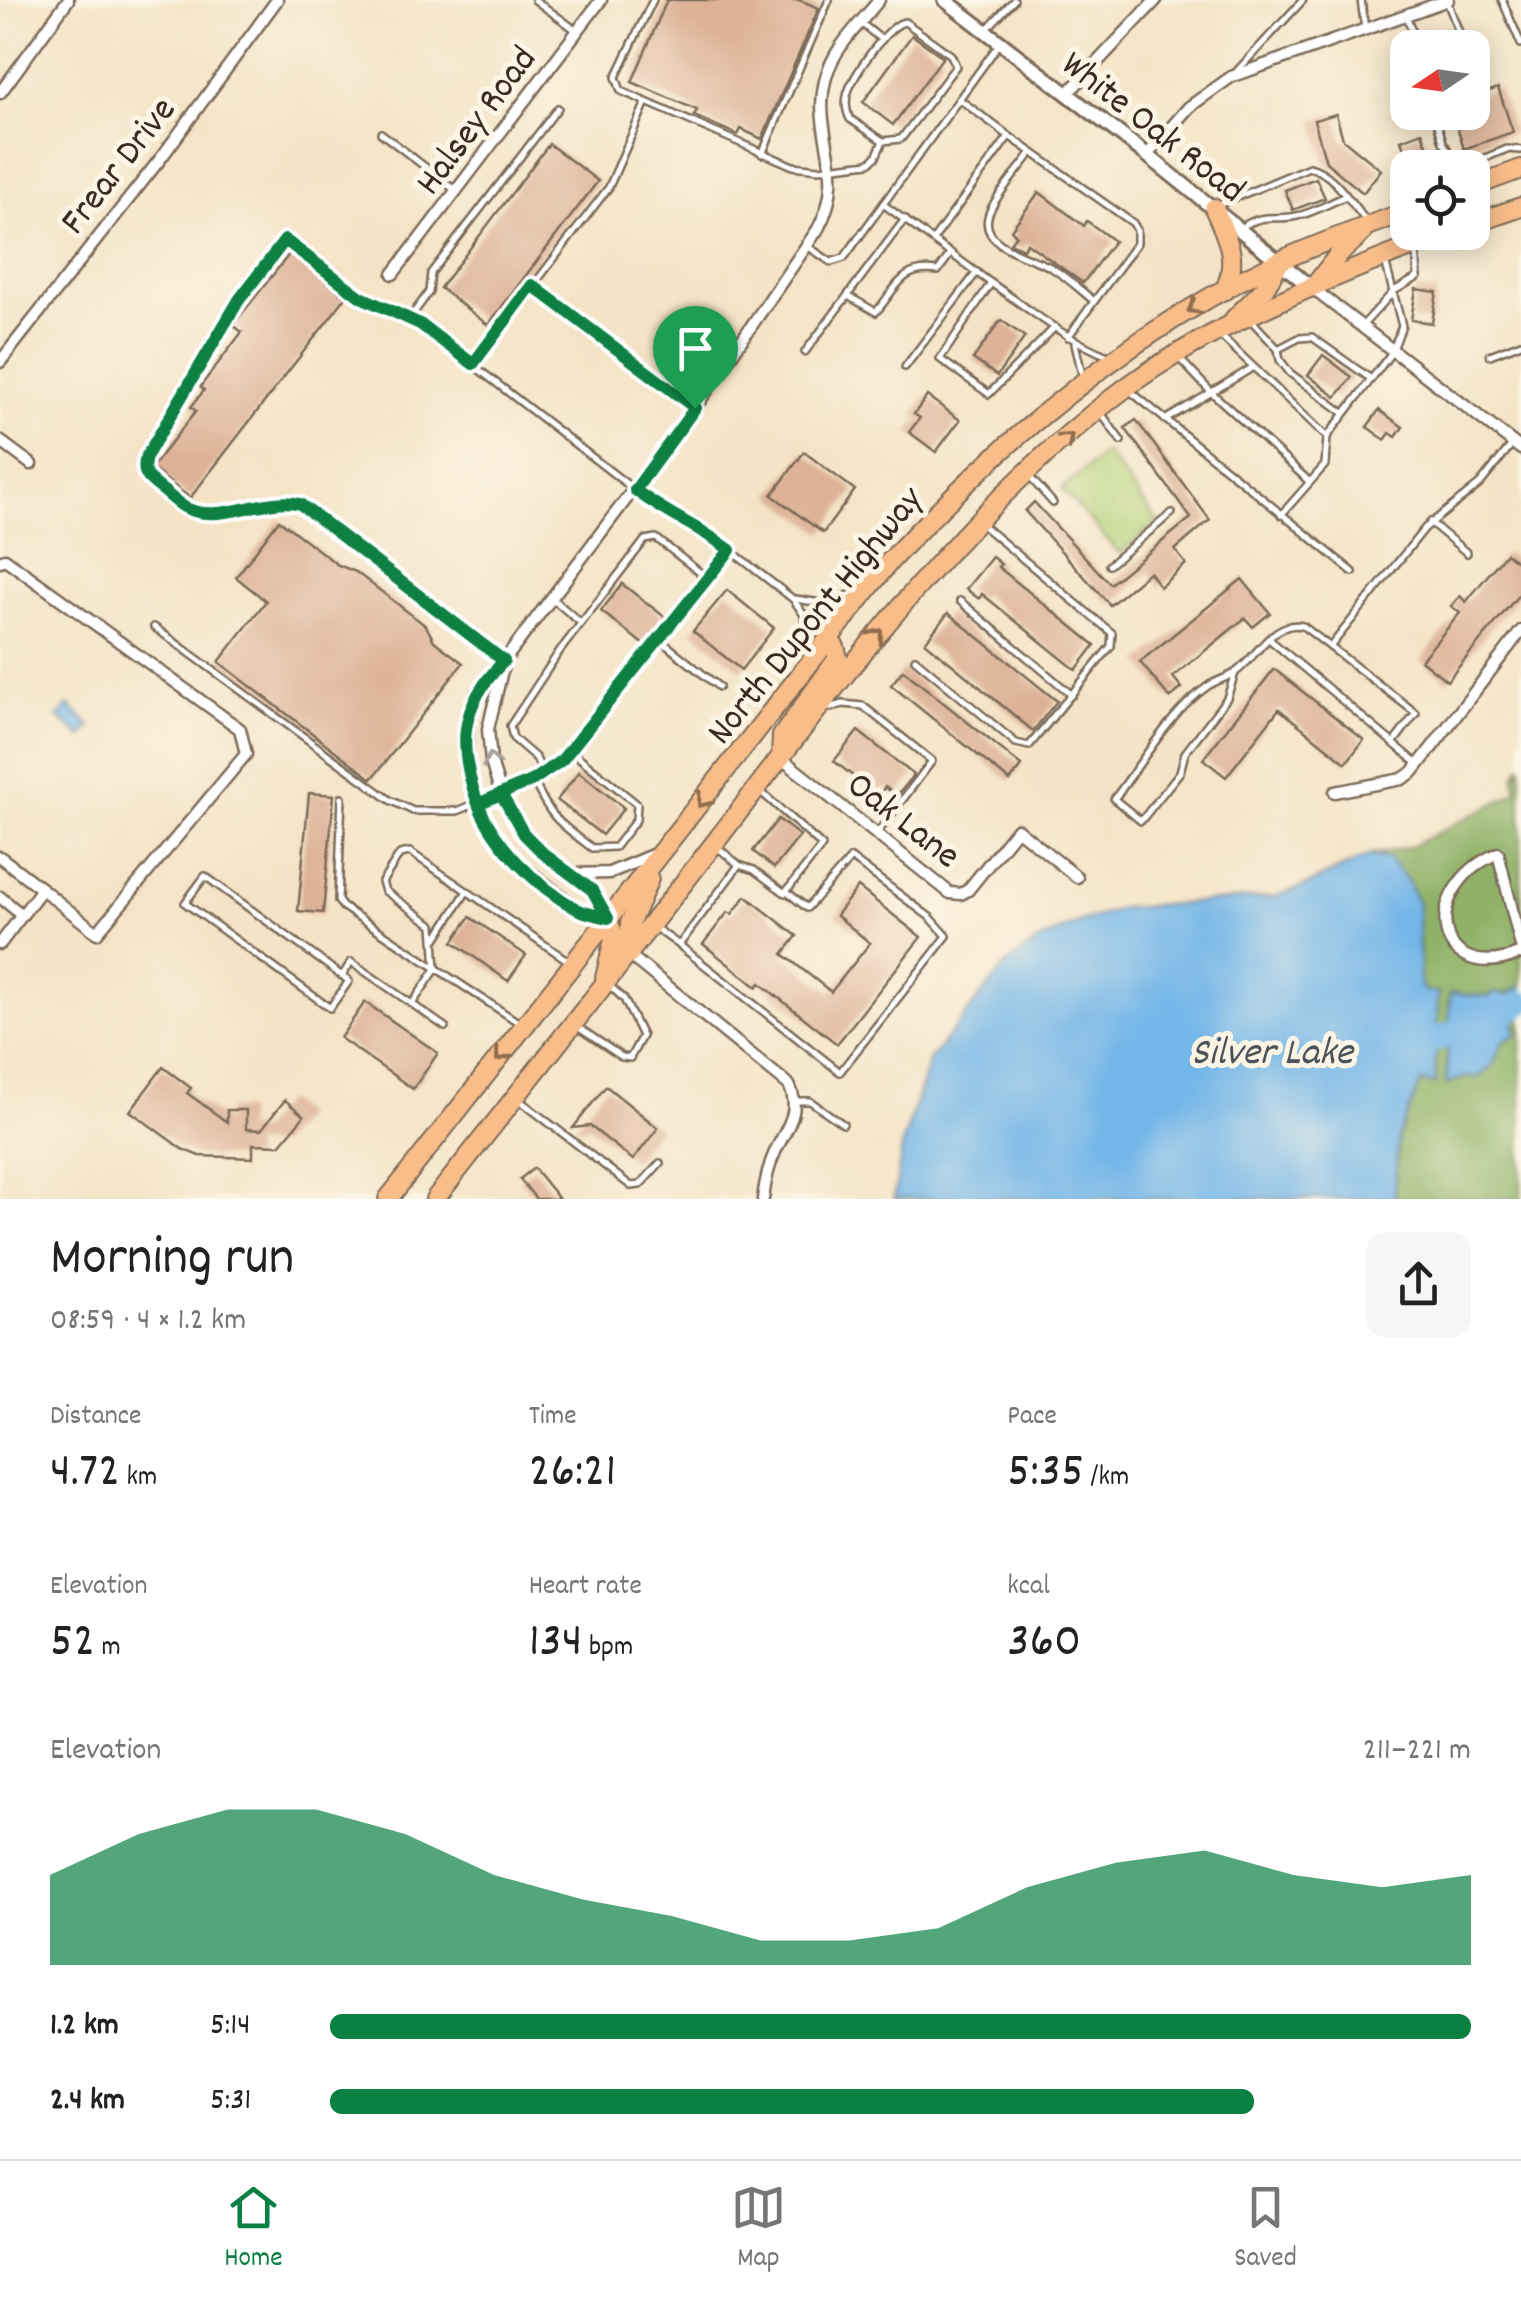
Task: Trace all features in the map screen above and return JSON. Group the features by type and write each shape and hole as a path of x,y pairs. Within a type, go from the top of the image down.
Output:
{"highway":[{"path":"1490,180 1521,169"},
{"path":"1490,218 1521,207"},
{"path":"1214,208 1233,249 1233,265 1225,290"},
{"name":"North Dupont Highway","path":"388,1199 870,586 956,492 1013,439 1116,358 1225,290 1280,261 1390,218"},
{"path":"1313,288 1339,254 1370,226"},
{"name":"North Dupont Highway","path":"436,1199 901,604 1026,474 1126,388 1178,356 1249,318 1404,250"},
{"path":"1218,334 1264,289 1280,261"},
{"path":"780,758 782,736 838,658 828,640"},
{"path":"629,955 630,923 662,851"},
{"path":"604,986 613,947 608,918"}],"street":[{"path":"0,93 68,0"},
{"name":"Frear Drive","path":"0,362 161,158 277,0"},
{"name":"Halsey Road","path":"393,274 602,0"},
{"path":"608,918 578,910 521,865 493,834 478,804 468,769 468,720 476,693 635,490 807,246 830,203 833,167 824,128 823,91 834,57 879,0"},
{"name":"White Oak Road","path":"945,0 1068,92 1313,288"},
{"path":"1068,92 1156,0"},
{"path":"1148,155 1189,106 1231,77 1448,0"},
{"path":"1313,288 1517,446"},
{"path":"0,442 31,464"},
{"path":"0,561 5,559 240,729 246,754 97,934 0,857"},
{"path":"1334,792 1402,780 1419,765 1521,631"},
{"path":"504,661 488,729 490,762 501,794 524,834 592,890 608,918"},
{"name":"Oak Lane","path":"780,758 955,895 968,890 1017,830 1077,877"},
{"path":"571,874 609,872 662,851"},
{"path":"1498,853 1521,949 1493,962 1466,956 1451,942 1446,930 1446,904 1460,877 1498,853"},
{"path":"0,944 42,889"},
{"path":"0,897 22,915"},
{"path":"629,955 785,1079 795,1101 794,1116 768,1169 763,1199"}],"lane":[{"path":"535,0 578,31"},
{"path":"653,0 616,76 622,91 762,154 805,169 869,163 884,141"},
{"path":"762,154 829,0"},
{"path":"985,31 1014,0"},
{"path":"1231,77 1303,0"},
{"path":"1361,0 1365,29"},
{"path":"1448,0 1459,30"},
{"path":"1502,0 1521,44"},
{"path":"1406,15 1412,30"},
{"path":"861,22 882,40"},
{"path":"905,22 951,55 956,66 901,139 884,141 850,119 846,99 850,84 882,40 894,25 905,22"},
{"path":"807,246 823,259 838,262 844,258 1000,42"},
{"path":"959,100 1133,223 1137,230 1137,243 1068,337"},
{"path":"473,364 609,187 646,102"},
{"path":"410,318 429,292 431,274 558,108"},
{"path":"381,133 458,192"},
{"path":"933,240 1008,136"},
{"path":"1490,156 1507,149 1521,150"},
{"path":"1032,152 988,214 989,230 1019,256 1049,266 1094,300"},
{"path":"1214,208 1229,198 1310,167 1319,169 1370,226"},
{"path":"1240,229 1255,218 1295,217 1346,197"},
{"path":"883,204 1075,343 1116,358"},
{"path":"805,352 905,219"},
{"path":"504,661 300,504 281,501 215,512 194,511 146,477 142,468 146,457 239,300 285,240 361,297 410,318 664,512 703,529 793,598 807,628 806,669"},
{"path":"1361,327 1394,291 1418,277 1416,250"},
{"path":"847,296 876,312 912,271 938,272 951,253"},
{"path":"1281,516 1325,465 1327,436 1392,352 1402,326 1384,258"},
{"path":"905,366 977,272"},
{"path":"992,283 940,359 989,394 1055,327"},
{"path":"532,285 695,408"},
{"path":"1249,318 1278,349 1280,360 1290,373 1345,413"},
{"path":"1218,334 1327,436"},
{"path":"1278,349 1299,338 1312,337 1371,380"},
{"path":"1075,343 1084,383"},
{"path":"1490,355 1521,344"},
{"path":"1178,356 1210,391 1310,482"},
{"path":"1165,420 1254,367"},
{"path":"1126,388 1353,572"},
{"path":"1099,410 1122,441"},
{"path":"1330,647 1430,522 1480,484 1517,446"},
{"path":"1026,474 1053,503"},
{"path":"1109,565 1172,513"},
{"path":"915,660 1016,743 1029,746 1112,646 1112,633 979,522"},
{"path":"1430,522 1468,553"},
{"path":"544,774 536,758 513,738 510,726 581,623 645,540 656,538 707,578"},
{"path":"154,627 402,807 436,813 478,804 533,780 571,752 730,550"},
{"path":"793,598 826,604 870,586"},
{"path":"551,597 581,623"},
{"path":"960,601 1072,694"},
{"path":"1235,673 1226,698 1185,753 1180,772 1141,821 1114,799 1175,717 1209,685 1235,673 1268,639 1294,624 1303,626 1416,713 1394,742"},
{"path":"659,639 719,686"},
{"path":"1268,639 1419,765"},
{"path":"816,713 843,704 864,706 932,761 876,834"},
{"path":"533,780 546,808 559,824 592,848 608,850 615,846 636,820 636,804 571,752"},
{"path":"757,789 822,846 786,891"},
{"path":"342,797 338,901 524,1026"},
{"path":"652,925 840,1072 947,936 931,918 852,858 807,908 754,870 739,865 714,844"},
{"path":"412,1004 436,969 433,926 384,891 382,882 400,854 410,852 572,964"},
{"path":"679,945 739,865"},
{"path":"205,876 342,976 349,982 330,1008 186,903 205,876"},
{"path":"434,942 467,891"},
{"path":"342,976 351,962 446,1028"},
{"path":"574,1024 622,1057 630,1058 642,1036 624,1000 604,986"},
{"path":"516,1097 631,1186 640,1185 660,1163"},
{"path":"795,1101 810,1101 843,1124"}],"green space":[{"path":"1106,452 1158,522 1120,554 1062,489"},
{"path":"1521,765 1521,986 1496,995 1451,994 1447,1083 1516,1035 1514,1014 1521,1011 1521,1199 1394,1199 1398,1137 1421,1081 1435,1083 1438,993 1425,991 1420,984 1418,904 1407,881 1388,858 1368,856 1410,847 1517,792 1515,776"}],"water":[{"path":"68,705 91,726 82,737 58,717"},
{"name":"Silver Lake","path":"1368,856 1388,858 1407,880 1418,904 1420,984 1425,991 1438,993 1435,1084 1421,1082 1398,1137 1394,1199 894,1199 903,1142 930,1059 1007,964 1040,940 1122,908 1274,897"},
{"path":"1521,986 1521,1011 1514,1014 1516,1035 1503,1041 1493,1065 1478,1078 1466,1077 1446,1084 1450,993 1489,997"}],"building":[{"path":"667,0 799,0 819,8 762,139 741,129 738,135 694,116 697,110 632,82"},
{"path":"912,35 943,57 893,125 863,102"},
{"path":"1498,88 1513,132 1464,149 1458,130 1490,130 1490,91"},
{"path":"1336,114 1343,139 1381,170 1363,193 1326,162 1314,120"},
{"path":"1422,132 1429,150 1405,150 1401,140"},
{"path":"549,144 598,181 488,325 440,288"},
{"path":"1316,178 1325,198 1293,210 1285,190"},
{"path":"1039,192 1084,226 1087,221 1114,241 1083,283 1027,243 1023,249 1010,243 1016,235 1011,230"},
{"path":"290,253 346,297 190,498 151,468 196,411 191,407 204,390 200,387 242,332 233,325"},
{"path":"1416,289 1437,292 1432,323 1411,320"},
{"path":"1001,320 1025,337 997,376 973,359"},
{"path":"1323,355 1352,377 1336,397 1308,375"},
{"path":"927,396 960,420 936,452 909,432 920,418 914,414"},
{"path":"1379,410 1403,427 1396,437 1390,433 1385,440 1367,427"},
{"path":"1136,420 1210,520 1175,550 1186,564 1160,587 1149,572 1110,605 1025,511 1034,502 1110,584 1191,518 1125,428"},
{"path":"804,452 855,490 823,533 772,495"},
{"path":"279,520 426,626 434,641 463,663 372,779 219,662 266,601 236,577"},
{"path":"1506,553 1521,565 1521,592 1447,681 1421,660 1460,613 1451,606 1460,596 1466,602"},
{"path":"992,557 1001,564 998,567 1095,645 1076,670 982,594 979,599 966,589"},
{"path":"1242,579 1270,613 1253,627 1245,618 1173,677 1182,688 1170,698 1140,662"},
{"path":"622,584 666,618 644,645 601,611"},
{"path":"727,590 774,628 741,670 693,631"},
{"path":"948,613 1057,701 1033,731 925,642"},
{"path":"1274,669 1364,740 1346,763 1279,709 1226,777 1203,759"},
{"path":"903,670 1022,766 1010,781 891,685"},
{"path":"858,731 914,775 897,796 885,787 878,796 834,761"},
{"path":"579,772 624,808 602,835 557,800"},
{"path":"309,793 334,795 323,913 298,911"},
{"path":"778,819 800,836 774,868 753,851"},
{"path":"858,887 921,937 837,1044 703,944 746,896 797,936 783,954 831,992 870,943 836,915"},
{"path":"470,917 526,955 508,981 453,942"},
{"path":"365,1002 438,1053 413,1089 340,1038"},
{"path":"163,1067 191,1088 187,1093 227,1122 227,1110 246,1110 246,1129 261,1130 285,1100 304,1116 280,1145 253,1144 253,1158 199,1156 182,1149 130,1111"},
{"path":"606,1086 658,1128 633,1160 590,1126 573,1128"},
{"path":"534,1168 559,1199 536,1199 520,1179"}],"waterway":[{"path":"1405,1048 1480,1026 1521,1003"}],"route":[{"path":"695,408 532,285 473,364 420,324 361,297 285,240 239,300 142,468 146,477 194,511 215,512 281,501 300,504 504,661 476,693 468,720 468,769 478,804 501,794 524,834 592,890 608,918 578,910 521,865 493,834 478,804 533,780 562,760 730,550 703,529 664,512 635,490 695,408"}]}
